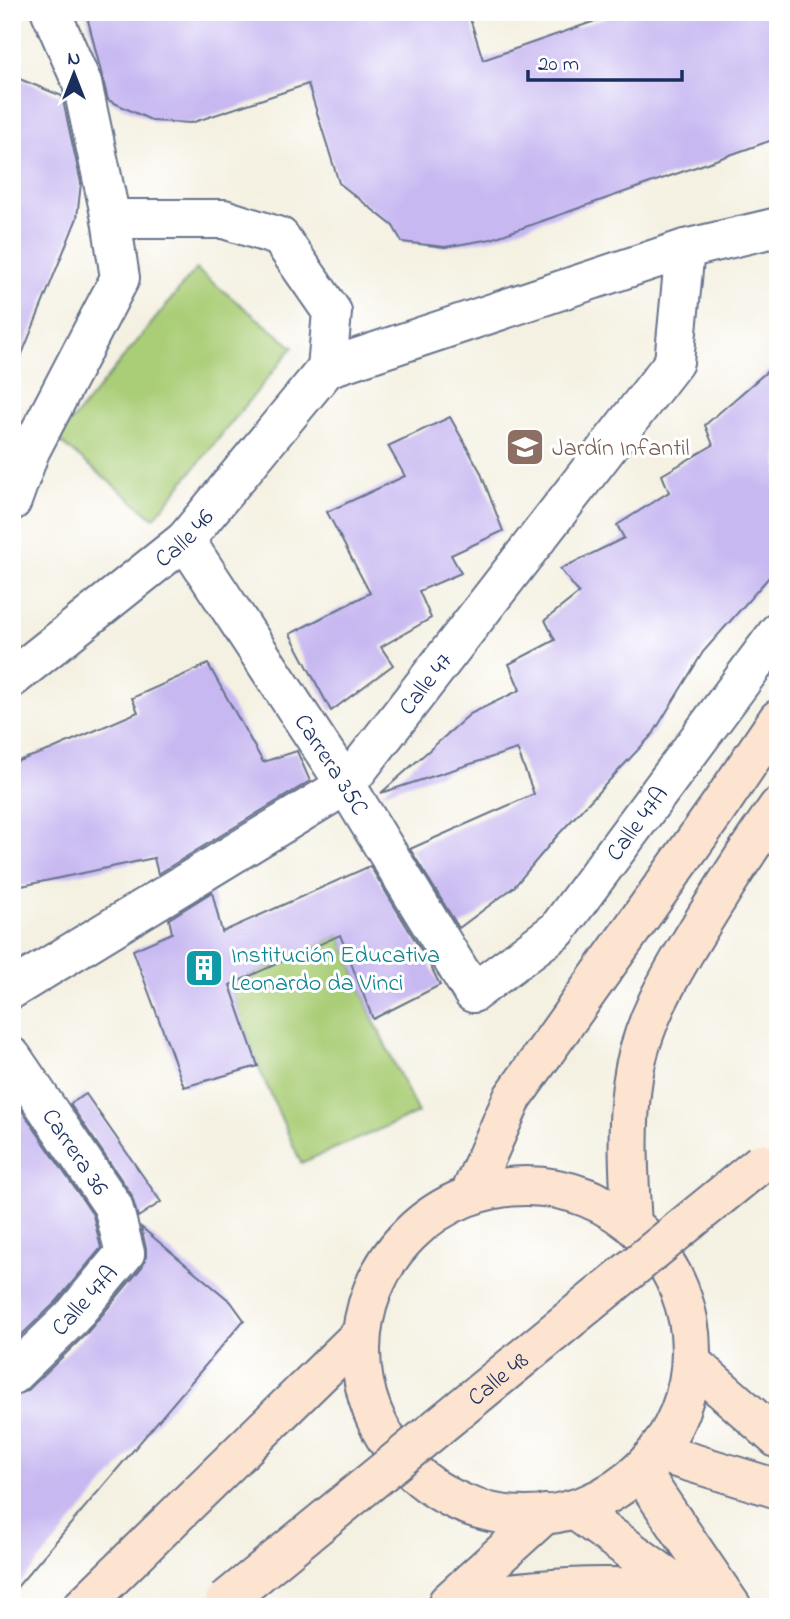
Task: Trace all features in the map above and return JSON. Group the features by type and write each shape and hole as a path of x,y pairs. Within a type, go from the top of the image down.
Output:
{"main road":[{"path":"468,1196 513,1097 778,719"},
{"path":"632,1224 628,1150 632,1083 643,1037 665,983 709,910 778,807"},
{"name":"Calle 48","path":"222,1604 769,1156"},
{"path":"517,1186 554,1189 590,1199 632,1224 650,1240 674,1277 685,1304 691,1330 690,1382 678,1419 649,1461 609,1494 559,1512 526,1516 486,1511 447,1496 414,1473 388,1441 370,1406 361,1370 361,1334 371,1294 389,1258 416,1228 432,1215 468,1196 517,1186"},
{"path":"82,1607 361,1334"},
{"path":"692,1363 778,1439"},
{"path":"649,1461 778,1489"},
{"path":"649,1461 732,1607"},
{"path":"559,1512 702,1600"},
{"path":"445,1604 559,1512"},
{"path":"445,1604 503,1592 581,1586 649,1587 702,1600"}],"street":[{"path":"12,501 30,451 120,278 111,219 82,82 51,12"},
{"path":"111,219 224,219 280,237 332,312 327,368 685,249 778,227"},
{"name":"Calle 47","path":"12,989 346,785 674,362 685,249"},
{"name":"Calle 46","path":"12,678 185,540 327,368"},
{"name":"Carrera 35C","path":"185,540 346,785 473,993"},
{"name":"Calle 47A","path":"473,993 557,930 778,632"},
{"name":"Carrera 36","path":"12,1057 113,1206 125,1253"},
{"name":"Calle 47A","path":"12,1375 72,1317 125,1253"}],"green space":[{"path":"196,269 293,347 154,518 57,439"},
{"path":"340,935 373,1019 418,1113 301,1163 258,1066 230,985"}],"building":[{"path":"86,12 468,12 483,60 621,12 778,12 778,138 491,239 445,247 402,242 393,226 339,183 308,84 191,123 153,121 108,100"},
{"path":"12,76 62,96 81,183 77,218 14,374"},
{"path":"778,362 778,567 703,652 653,734 557,836 514,887 459,928 410,849 534,794 517,749 381,793 470,714 520,690 509,664 555,640 545,620 579,593 560,569 624,538 617,525 669,492 662,475 713,445 705,425"},
{"path":"450,417 480,471 503,531 451,555 461,573 419,591 431,618 381,647 393,665 331,711 290,634 370,593 327,512 405,476 388,446"},
{"path":"208,664 263,762 297,751 310,781 158,874 154,858 12,888 12,763 50,750 138,712 132,698"},
{"name":"Institución Educativa Leonardo da Vinci","path":"370,866 440,985 373,1019 340,935 230,985 258,1066 184,1087 133,950 172,933 169,919 212,892 222,932"},
{"path":"86,1094 161,1202 138,1217 131,1194 70,1104"},
{"path":"12,1096 93,1215 101,1248 56,1302 12,1344"},
{"path":"141,1227 231,1302 244,1320 12,1593 12,1396 27,1391 87,1333 142,1267 146,1248"}],"place":[{"name":"Jardín Infantil","path":"525,447"},
{"name":"Institución Educativa Leonardo da Vinci","path":"204,968"}]}
